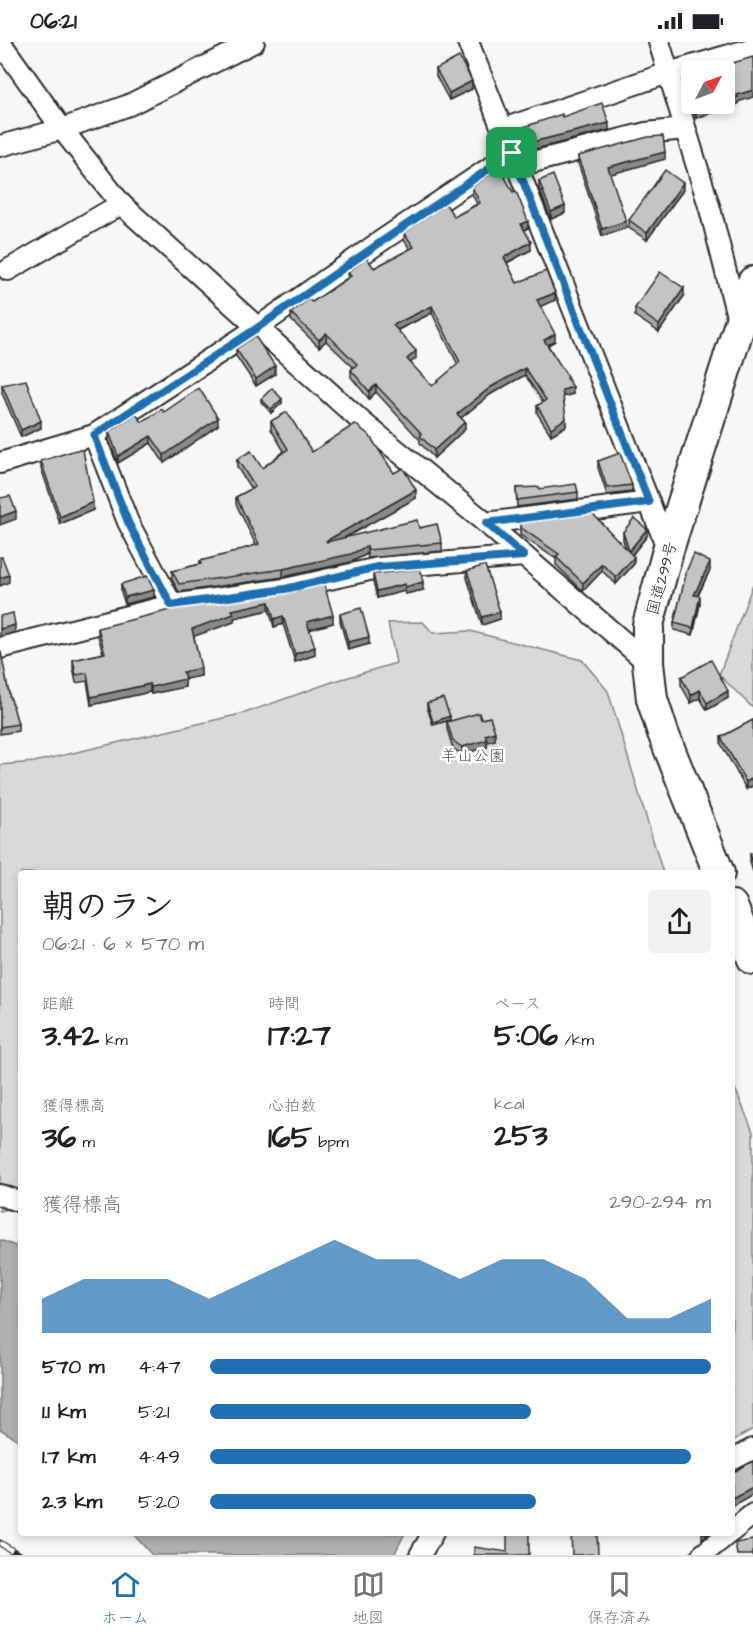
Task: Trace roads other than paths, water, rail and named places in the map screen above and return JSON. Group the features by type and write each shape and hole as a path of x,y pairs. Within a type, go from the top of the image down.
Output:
{"highway":[{"name":"国道299号","path":"718,870 663,733 652,699 648,663 648,625 668,550 753,282"},
{"path":"735,914 753,959"}],"street":[{"path":"0,42 62,129 121,204 361,421 486,523 648,663"},
{"path":"0,146 62,129 129,105 254,42"},
{"path":"468,42 668,550"},
{"path":"658,42 710,209 739,327"},
{"path":"503,129 668,73 753,48"},
{"path":"0,463 94,435 257,328 381,242 515,160 646,133 685,129"},
{"path":"9,270 121,204"},
{"path":"94,435 128,522 171,605"},
{"path":"486,523 649,502"},
{"path":"0,648 171,605 285,589 378,567 524,556"},
{"path":"0,1196 18,1203"},
{"path":"0,1210 18,1205"},
{"path":"735,1458 753,1449"},
{"path":"735,1528 753,1514"},
{"path":"420,1555 431,1536"},
{"path":"702,1555 725,1536"}],"railway":[{"path":"0,1543 19,1555"}],"park label":[{"name":"羊山公園","path":"473,755"}]}
